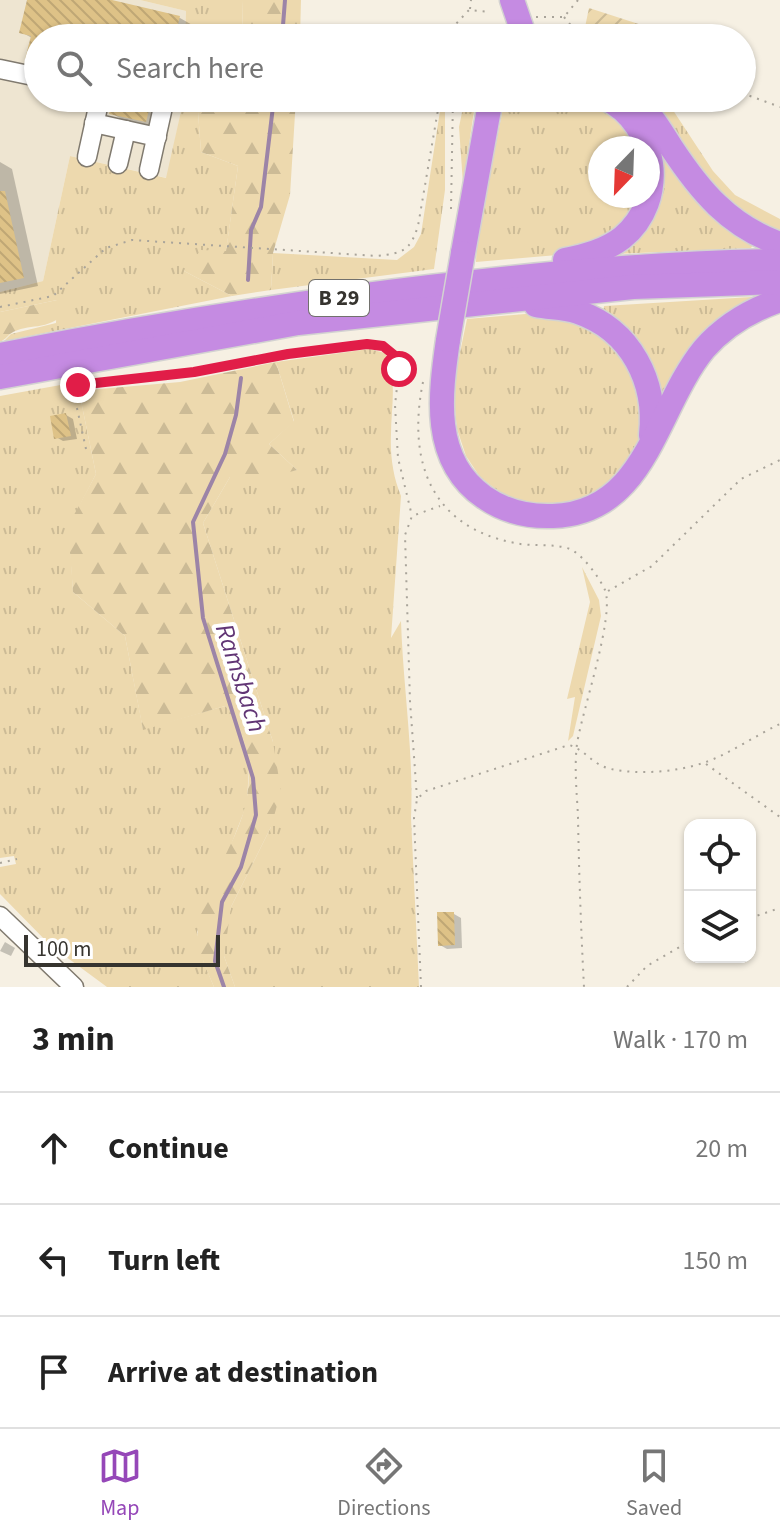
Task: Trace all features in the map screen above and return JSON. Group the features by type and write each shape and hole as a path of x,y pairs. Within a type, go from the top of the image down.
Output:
{"highway":[{"path":"488,112 448,340 441,410 447,448 460,473 479,494 531,516 557,516 583,511 607,500 627,483 686,374 705,348 740,318 780,300"},
{"path":"537,274 558,261 591,255 622,238 647,201 652,169 648,145 639,127 626,112"},
{"path":"644,112 706,196 738,224 780,244"},
{"name":"B 29","path":"0,355 142,328 348,297 537,274 634,266 780,261"},
{"name":"B 29","path":"0,377 298,323 633,287 780,282"},
{"path":"513,298 539,307 563,308 590,317 624,342 641,366 650,393 652,421 647,449"}],"street":[{"path":"0,69 24,74"},
{"path":"87,157 97,112"},
{"path":"149,170 162,112"},
{"path":"94,123 157,137"},
{"path":"118,164 126,130"},
{"path":"0,916 74,987"}],"path":[{"path":"456,24 469,10 471,0"},
{"path":"564,17 578,0"},
{"path":"469,10 564,17 570,24"},
{"path":"756,98 780,107"},
{"path":"0,307 53,296 106,248 132,240 377,256 399,253 413,243 418,226 438,112"},
{"path":"451,211 453,112"},
{"path":"86,449 75,399 78,385 194,372 288,354 367,344 383,346 394,355 399,369 395,405 398,458 412,516 405,535 410,701 417,799 414,818 421,987"},
{"path":"584,987 579,908 577,747 605,620 606,592 652,566 741,479 780,460"},
{"path":"412,516 442,506"},
{"path":"417,799 426,791 569,745 577,747 592,763 611,769 654,771 705,763 780,724"},
{"path":"705,763 780,817"},
{"path":"0,863 17,859"},
{"path":"756,916 780,908"},
{"path":"627,987 647,966 684,944"}],"shaded area":[{"path":"0,0 140,0 186,11 186,24 24,24 24,112 181,112 167,178 70,156 43,281 0,292"}],"green space":[{"path":"140,0 242,0 243,24 186,24 186,11"},
{"path":"242,0 301,0 300,24 243,24"},
{"path":"589,8 639,24 586,24"},
{"path":"181,112 198,112 201,152 238,166 226,252 184,271 232,296 4,341 11,334 56,323 57,300 0,312 0,292 43,281 70,156 166,178"},
{"path":"198,112 295,112 290,195 273,253 271,290 232,296 184,271 201,250 226,251 238,166 201,152"},
{"path":"440,112 445,112 445,190 434,269 271,290 273,253 397,260 414,247 421,234"},
{"path":"462,112 474,112 463,184 459,127"},
{"path":"502,112 609,112 632,136 588,136 588,208 635,208 626,225 569,254 476,262 477,239"},
{"path":"628,112 639,112 660,136 636,136"},
{"path":"658,112 674,112 713,171 735,195 780,219 780,235 727,204"},
{"path":"660,136 753,245 751,248 615,254 652,208 660,208"},
{"path":"767,296 661,409 603,313 604,306"},
{"path":"57,300 69,310 45,325 17,330 0,342 0,312"},
{"path":"548,312 602,333 636,378 642,432 632,457 618,478 572,505 526,504 502,494 480,477 466,456 457,429 454,400 457,367 467,319"},
{"path":"369,349 385,353 393,382 391,450 401,496 391,638 401,621 411,769 419,987 235,987 224,956 225,933 231,907 271,827 273,742 203,523 230,477 297,470 269,444 294,421 276,362"},
{"path":"276,362 294,422 269,444 297,470 246,484 230,477 203,523 273,742 281,791 271,827 231,907 224,956 235,987 214,987 200,950 198,928 204,903 242,818 249,770 244,742 238,722 225,706 143,730 125,636 73,592 68,526 96,474 80,396 88,390 180,382"},
{"path":"66,384 80,396 96,474 69,526 73,592 125,636 143,729 225,706 238,717 249,763 247,804 197,932 204,963 214,987 107,987 50,945 0,894 0,867 16,864 14,856 0,858 0,396"},
{"path":"582,567 599,600 601,616 573,736 568,741 575,697 567,699 590,602"}],"building":[{"path":"27,0 112,0 180,16 178,24 24,24 24,34 19,33"},
{"path":"110,112 148,112 146,122"},
{"path":"0,191 5,191 24,278 0,283"},
{"path":"66,413 71,436 54,439 50,416"},
{"path":"437,912 454,912 455,945 438,946"}],"waterway":[{"name":"Ramsbach","path":"283,24 285,0"},
{"name":"Ramsbach","path":"248,280 251,230 261,207 272,112"},
{"name":"Ramsbach","path":"224,987 215,961 222,902 241,867 256,815 253,778 203,618 193,522 225,454 236,415 241,378"}],"route":[{"path":"78,385 194,372 288,354 367,344 383,346 394,355 399,369"}]}
